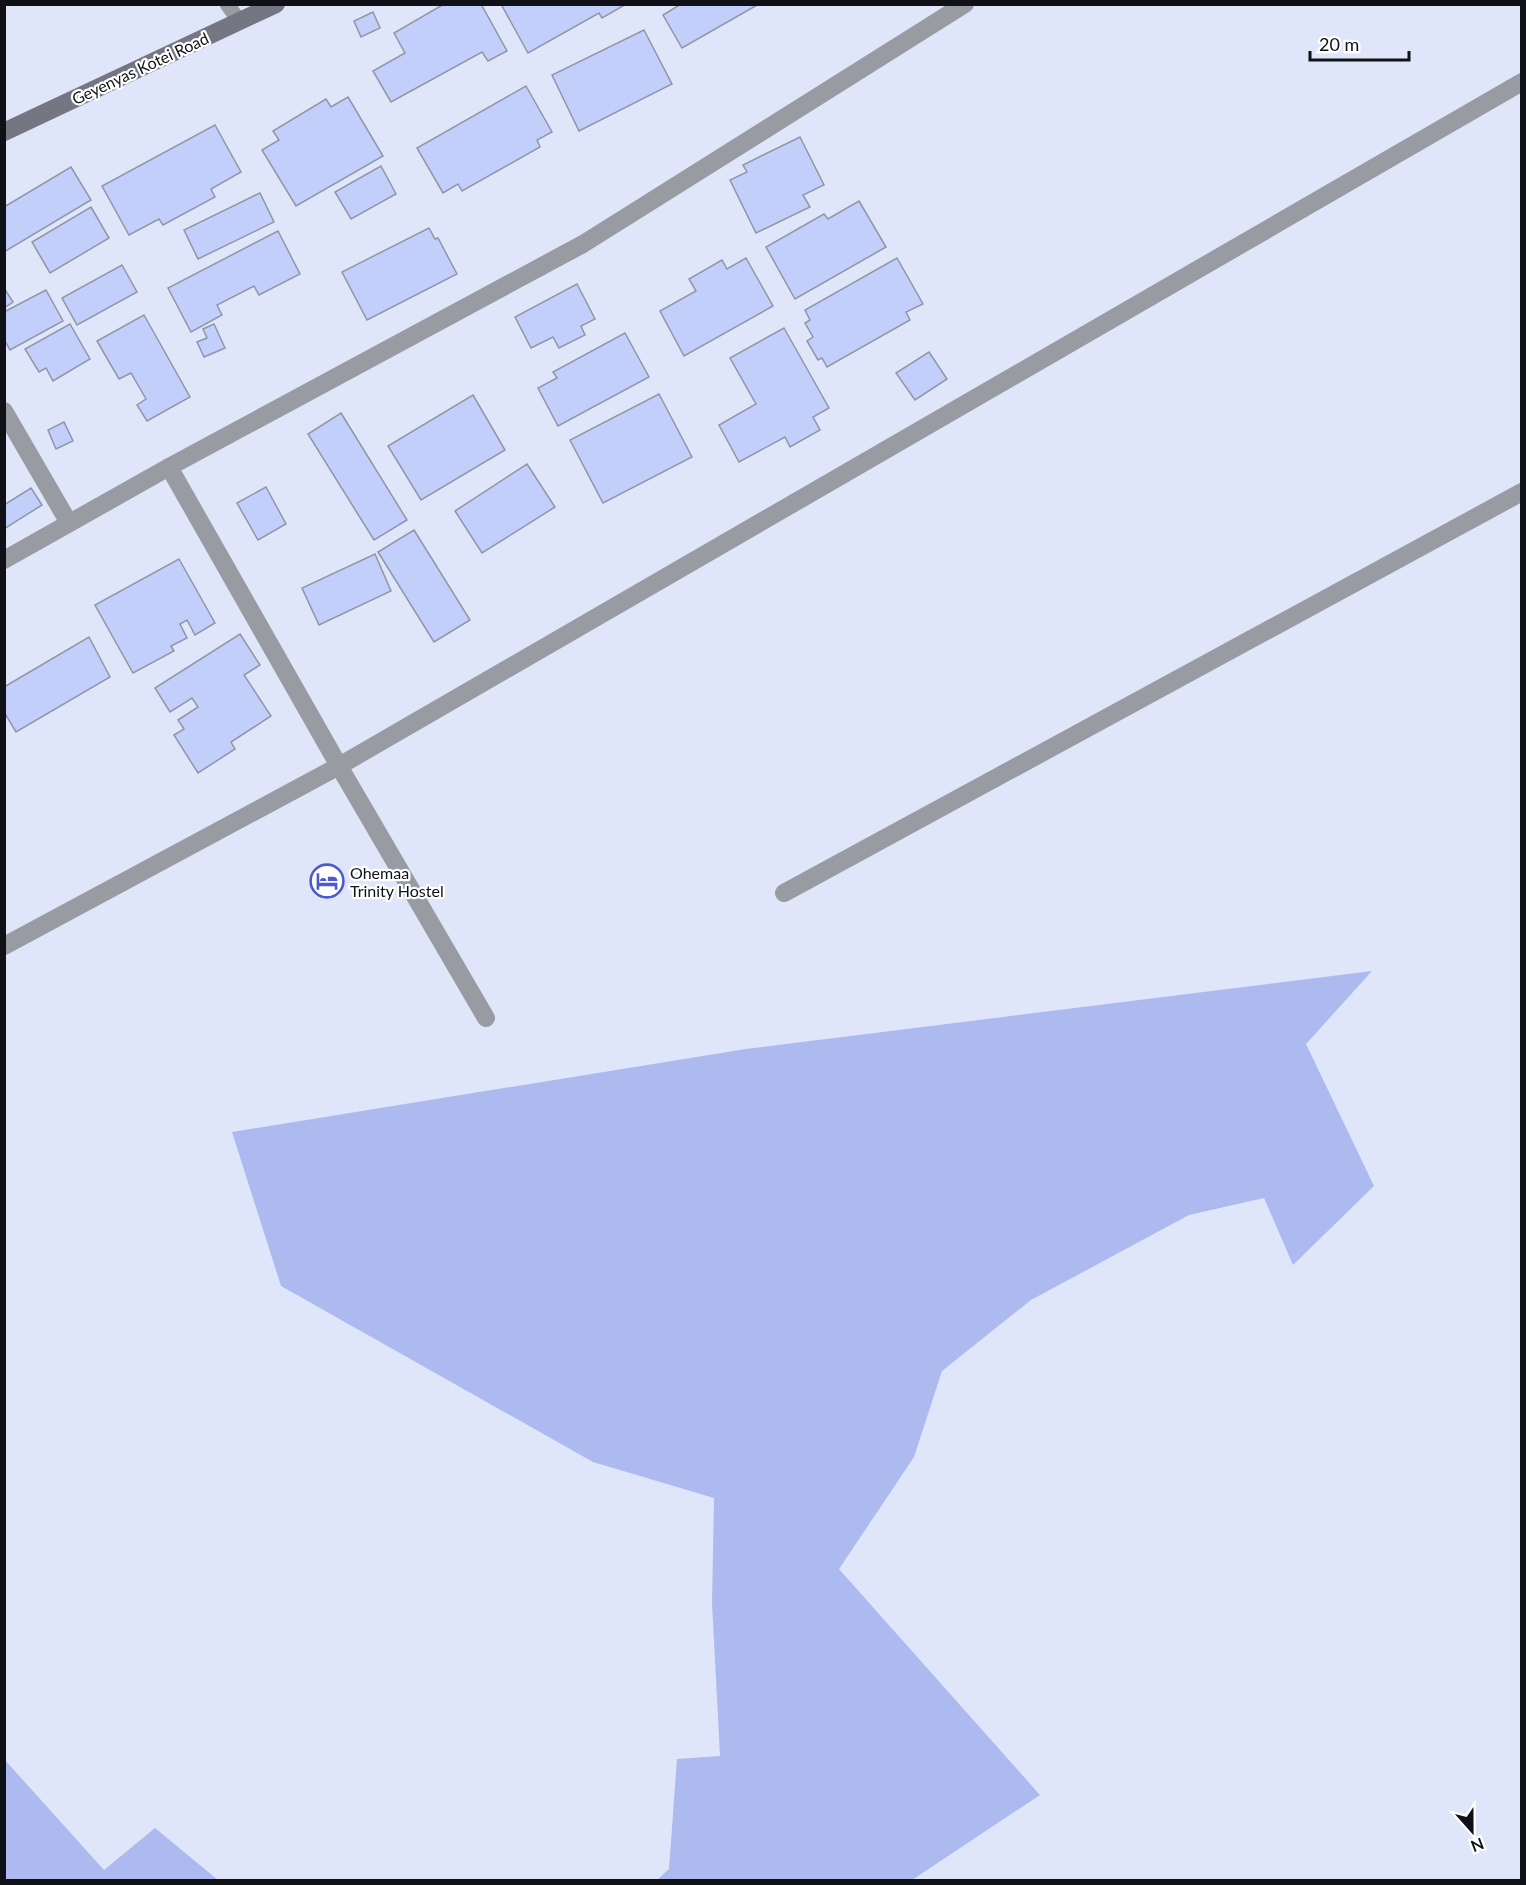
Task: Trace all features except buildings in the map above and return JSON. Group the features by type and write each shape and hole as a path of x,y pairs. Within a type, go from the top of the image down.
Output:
{"street":[{"name":"Geyenyas Kotei Road","path":"4,132 276,4"},
{"path":"4,560 169,467 584,244 965,4"},
{"path":"4,946 339,766 1521,82"},
{"path":"4,411 69,524"},
{"path":"169,467 486,1018"},
{"path":"784,893 1521,492"}],"lane":[{"path":"228,4 240,21"}],"shaded area":[{"path":"1372,971 1306,1044 1374,1186 1293,1265 1264,1198 1189,1215 1031,1300 942,1371 914,1457 839,1569 1040,1795 912,1880 657,1880 669,1869 677,1759 720,1756 712,1603 714,1498 593,1462 281,1286 232,1132 746,1049"},
{"path":"4,1759 104,1870 155,1828 218,1880 5,1880"}],"place":[{"name":"Ohemaa Trinity Hostel","path":"327,881"}]}
